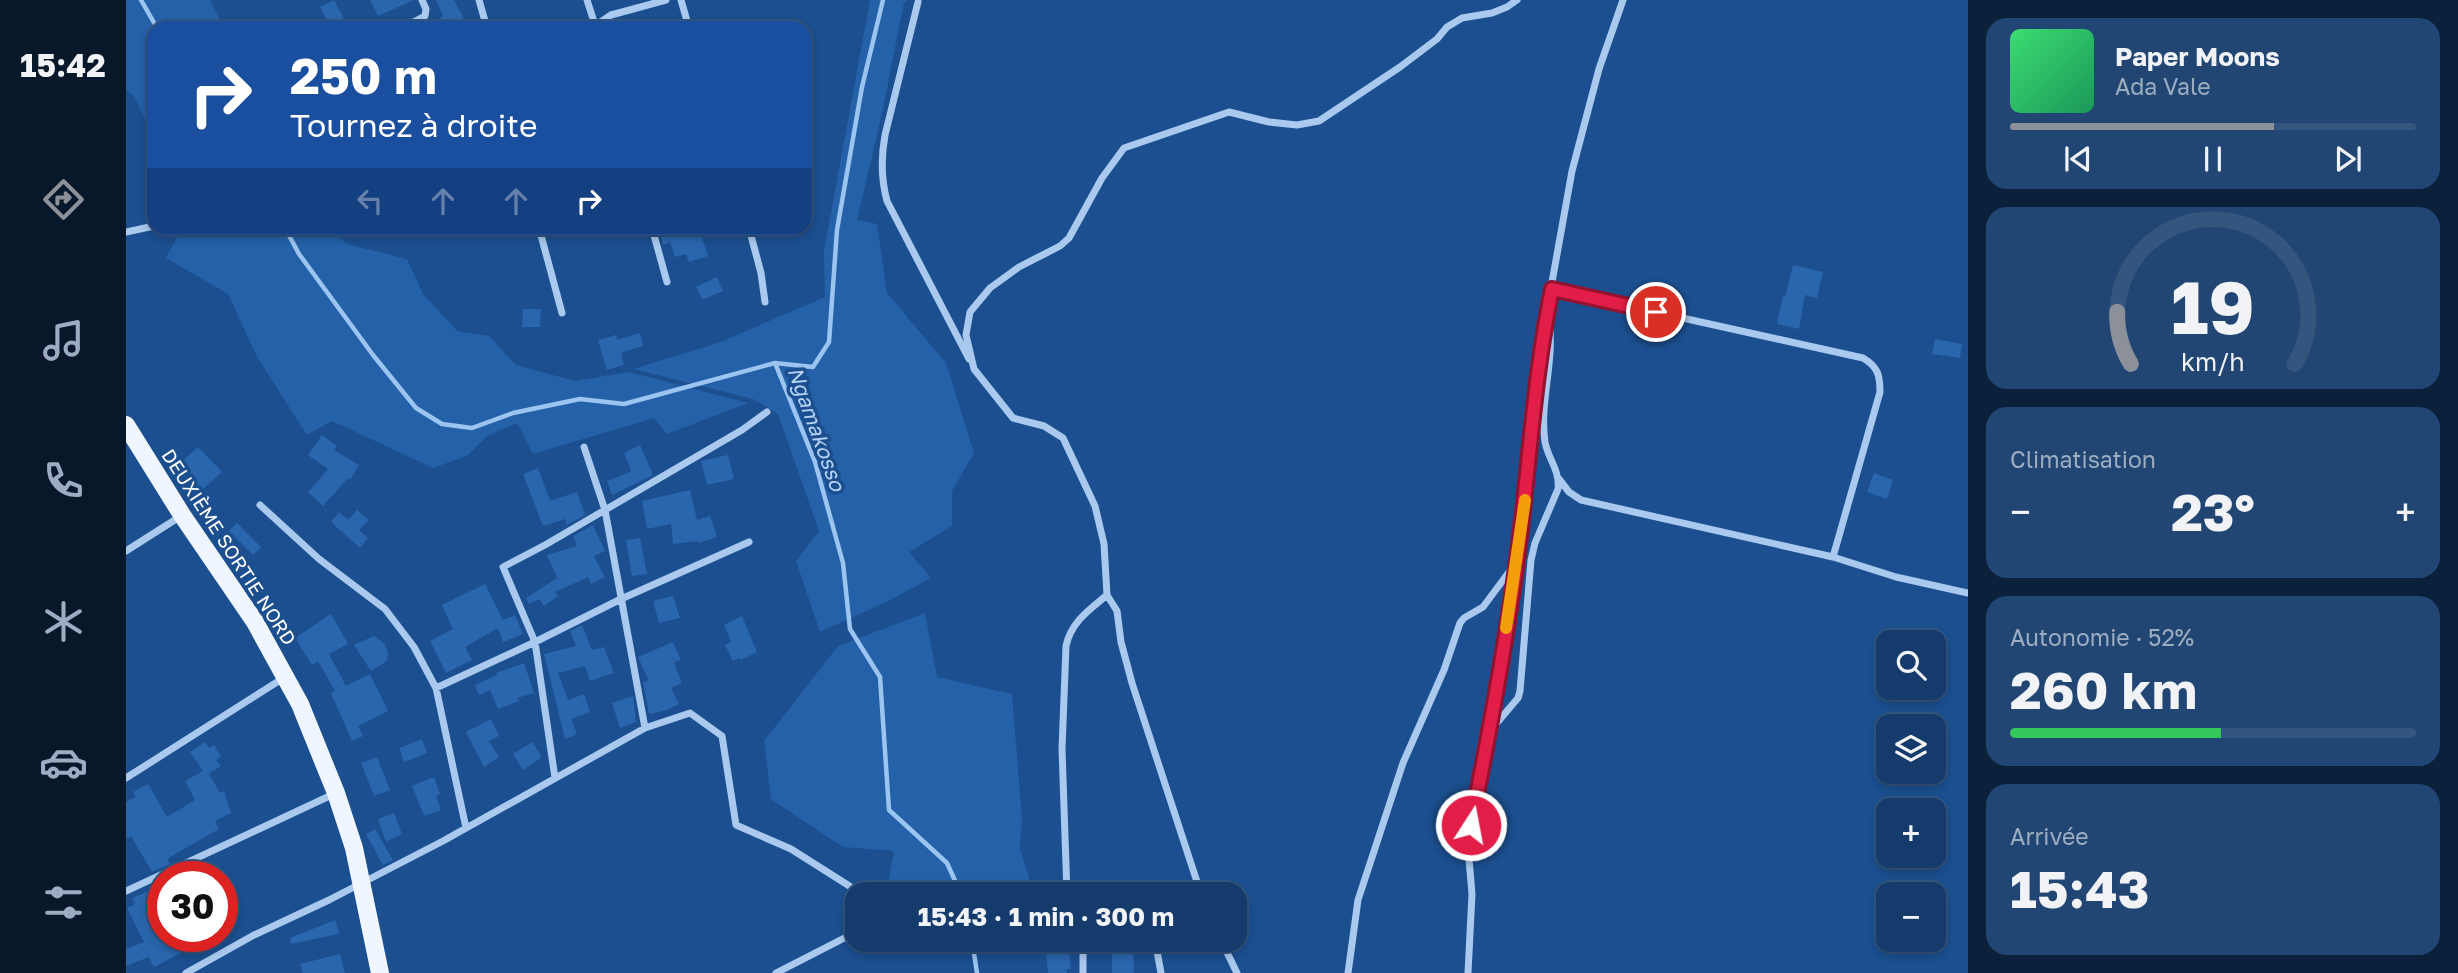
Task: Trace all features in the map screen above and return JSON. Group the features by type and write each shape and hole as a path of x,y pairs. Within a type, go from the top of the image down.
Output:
{"main road":[{"name":"DEUXIÈME SORTIE NORD","path":"126,425 182,516 234,589 305,716 336,793 354,848 380,973"}],"street":[{"path":"415,21 425,16 426,9 422,0"},
{"path":"479,0 485,21"},
{"path":"587,0 592,21"},
{"path":"602,21 611,15 666,0"},
{"path":"681,0 688,21"},
{"path":"974,369 966,335 970,312 990,288 1018,267 1069,239 1102,178 1124,148 1229,112 1269,122 1297,125 1319,121 1400,67 1437,39 1447,27 1462,18 1500,10 1517,0"},
{"path":"1468,973 1472,894 1469,859 1471,825 1490,732 1517,561 1548,310 1572,171 1599,69 1623,0"},
{"path":"918,2 882,151 887,201 974,369 1013,418 1044,426 1063,438 1095,506 1104,544 1107,594 1117,611 1121,642 1132,683 1197,882"},
{"path":"126,232 147,228"},
{"path":"541,235 562,313"},
{"path":"654,235 667,282"},
{"path":"751,235 765,302"},
{"path":"1552,289 1863,358 1871,363 1877,369 1880,392 1833,557"},
{"path":"1548,310 1552,341 1544,425 1545,444 1559,479 1569,492 1581,500 1833,557 1896,577 1968,593"},
{"path":"555,778 535,642 503,567 743,430 767,412"},
{"path":"584,447 605,510 645,728"},
{"path":"1490,732 1521,691 1531,559 1538,534 1553,503 1559,479"},
{"path":"261,505 319,559 385,609 414,647 436,688 466,828"},
{"path":"126,551 182,516"},
{"path":"436,688 621,599 749,542"},
{"path":"1348,973 1358,900 1404,763 1444,670 1460,623 1483,607 1517,561"},
{"path":"1066,882 1062,749 1066,646 1069,632 1077,621 1107,594"},
{"path":"126,778 285,677"},
{"path":"186,973 254,935 466,828 645,728 690,713 722,736 736,825 791,849 845,883"},
{"path":"126,891 336,793"},
{"path":"776,973 845,938"},
{"path":"1083,952 1083,973"},
{"path":"1157,952 1161,973"},
{"path":"1227,952 1237,973"}],"shaded area":[{"path":"126,0 210,0 220,21 147,21 147,122 133,95 126,90"},
{"path":"870,0 907,0 904,3 857,220 877,224 887,293 946,363 974,453 952,491 952,526 909,552 931,578 820,632 796,561 819,531 778,414 753,399 633,369 718,343 825,297 824,251"},
{"path":"178,235 337,235 347,244 407,259 423,294 457,331 489,336 516,365 575,381 629,372 748,403 667,434 654,418 533,454 517,423 487,436 467,456 433,468 332,421 307,435 257,357 228,294 166,258"},
{"path":"925,613 937,677 1012,694 1022,818 1020,849 1030,882 888,882 894,851 843,847 771,799 764,741 838,646"}],"building":[{"path":"334,0 345,21 325,21 327,20 320,7"},
{"path":"370,0 414,0 378,16"},
{"path":"436,0 454,0 465,21 442,21 440,18 443,16"},
{"path":"661,235 701,235 708,256 689,262 686,254 675,257 670,242 663,245"},
{"path":"1793,265 1823,272 1817,298 1805,295 1799,329 1777,324"},
{"path":"717,277 723,291 702,300 696,287"},
{"path":"523,309 541,309 540,327 522,327"},
{"path":"640,333 643,346 621,353 624,365 607,370 598,340 616,335 617,340"},
{"path":"1935,339 1962,344 1960,358 1932,354"},
{"path":"322,435 337,446 334,450 359,465 350,480 348,478 323,506 308,492 328,469 308,455"},
{"path":"640,445 653,475 612,495 607,481 630,472 624,453"},
{"path":"198,447 222,472 202,490 179,464"},
{"path":"728,455 734,479 707,485 701,461"},
{"path":"538,468 550,501 577,492 585,515 567,525 565,519 543,526 523,474"},
{"path":"1874,473 1893,480 1887,499 1867,492"},
{"path":"690,490 697,520 710,516 717,537 698,543 673,544 671,524 647,529 642,501"},
{"path":"357,510 369,520 359,530 368,538 360,548 331,522 339,512 348,520"},
{"path":"237,523 261,547 253,555 229,531"},
{"path":"593,525 605,551 594,556 605,577 591,584 588,577 555,592 558,596 544,606 539,599 529,604 526,598 557,578 547,555 577,546 573,536"},
{"path":"640,538 647,574 632,576 626,540"},
{"path":"485,584 503,620 515,615 523,634 503,642 498,628 465,647 472,660 446,673 430,641 453,629 442,605"},
{"path":"673,596 680,618 659,623 653,601"},
{"path":"331,614 348,644 329,654 346,686 370,674 388,711 358,726 363,736 352,741 331,693 335,691 318,661 312,665 295,638"},
{"path":"742,616 757,652 733,661 725,645 731,642 724,625"},
{"path":"582,625 592,650 604,647 614,673 590,681 585,666 558,673 568,700 584,694 590,712 571,719 577,734 565,739 544,654 576,646 570,631"},
{"path":"374,636 384,643 388,652 387,661 371,671 354,645"},
{"path":"673,642 681,660 674,662 682,683 671,688 679,704 649,714 643,682 649,681 638,657"},
{"path":"524,663 534,693 517,698 519,701 498,709 490,690 479,695 475,685 497,675 496,673"},
{"path":"633,696 636,722 620,728 612,703"},
{"path":"491,719 499,736 489,741 499,757 484,767 466,732"},
{"path":"422,739 427,753 404,762 399,748"},
{"path":"205,742 209,748 214,745 221,756 216,760 221,766 209,774 220,793 224,791 231,813 215,821 219,829 167,859 168,861 147,861 147,863 131,836 126,839 126,802 136,797 133,792 148,784 167,817 195,800 185,781 203,771 190,752"},
{"path":"532,742 542,757 523,770 513,754"},
{"path":"377,757 390,790 374,796 361,763"},
{"path":"434,777 440,794 436,796 441,810 424,816 412,786"},
{"path":"394,813 402,834 386,842 378,819"},
{"path":"375,829 393,860 383,865 366,834"},
{"path":"147,892 147,952 183,952 154,967 149,957 126,966 126,949 144,942 127,908 135,904 132,898"},
{"path":"335,920 338,934 291,944 290,938"},
{"path":"1046,952 1069,952 1071,969 1067,969 1067,973 1048,973"},
{"path":"1112,952 1133,952 1134,973 1112,973"},
{"path":"340,954 345,973 303,973 300,964"}],"waterway":[{"name":"Ngamakosso","path":"141,0 153,21"},
{"path":"775,363 813,367 829,342 837,230 862,87 883,0"},
{"name":"Ngamakosso","path":"289,235 299,254 373,355 416,408 442,424 472,428 513,413 580,399 624,404 775,363 815,462 843,563 850,629 880,677 889,810 947,863 956,882"},
{"name":"Ngamakosso","path":"974,952 977,973"}],"slow traffic":[{"path":"1506,628 1525,500"}],"route":[{"path":"1471,825 1490,732 1517,561 1530,440 1552,289 1656,312"}]}
